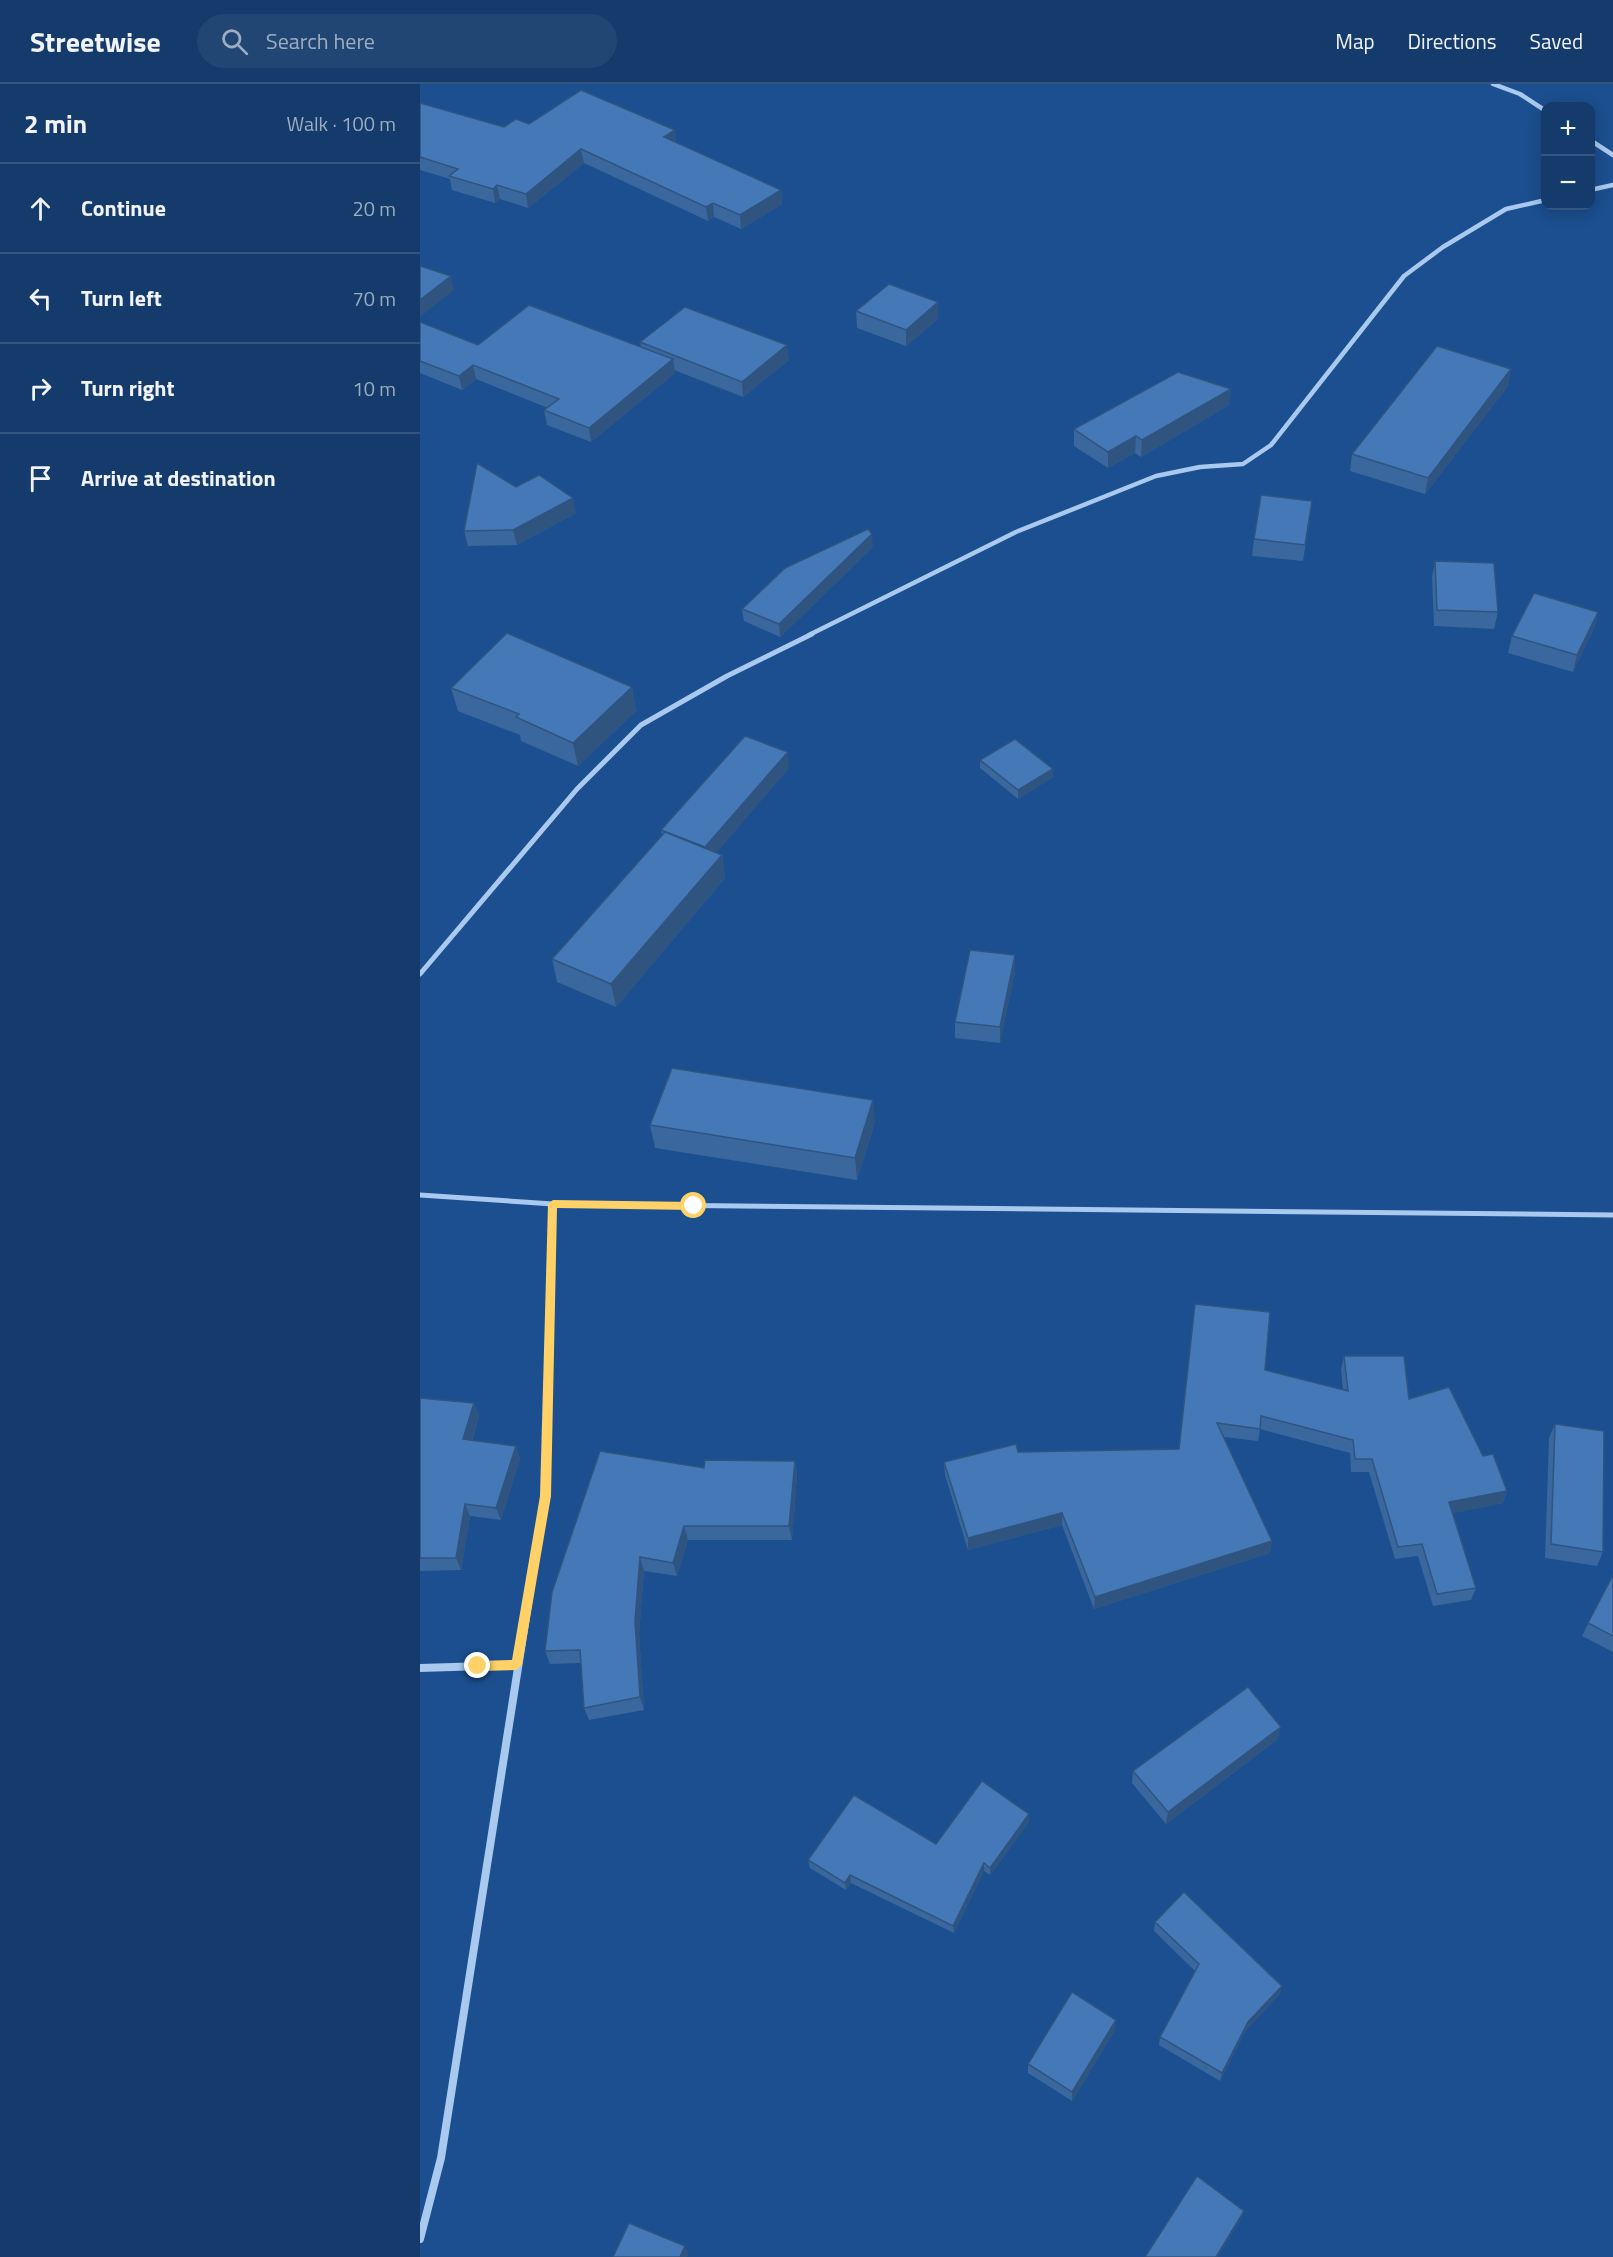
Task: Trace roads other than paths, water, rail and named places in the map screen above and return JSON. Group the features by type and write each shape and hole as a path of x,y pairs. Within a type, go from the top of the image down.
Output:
{"street":[{"path":"1493,84 1520,94 1541,108"},
{"path":"1595,143 1613,155"},
{"path":"1595,189 1613,185"},
{"path":"420,974 577,789 640,725 727,676 1016,532 1156,476 1200,467 1243,464 1271,445 1404,276 1443,247 1506,209 1541,201"},
{"path":"420,1195 553,1204 1613,1215"},
{"path":"420,2240 441,2158 516,1665 545,1496 553,1204"},
{"path":"420,1668 516,1665"}]}
